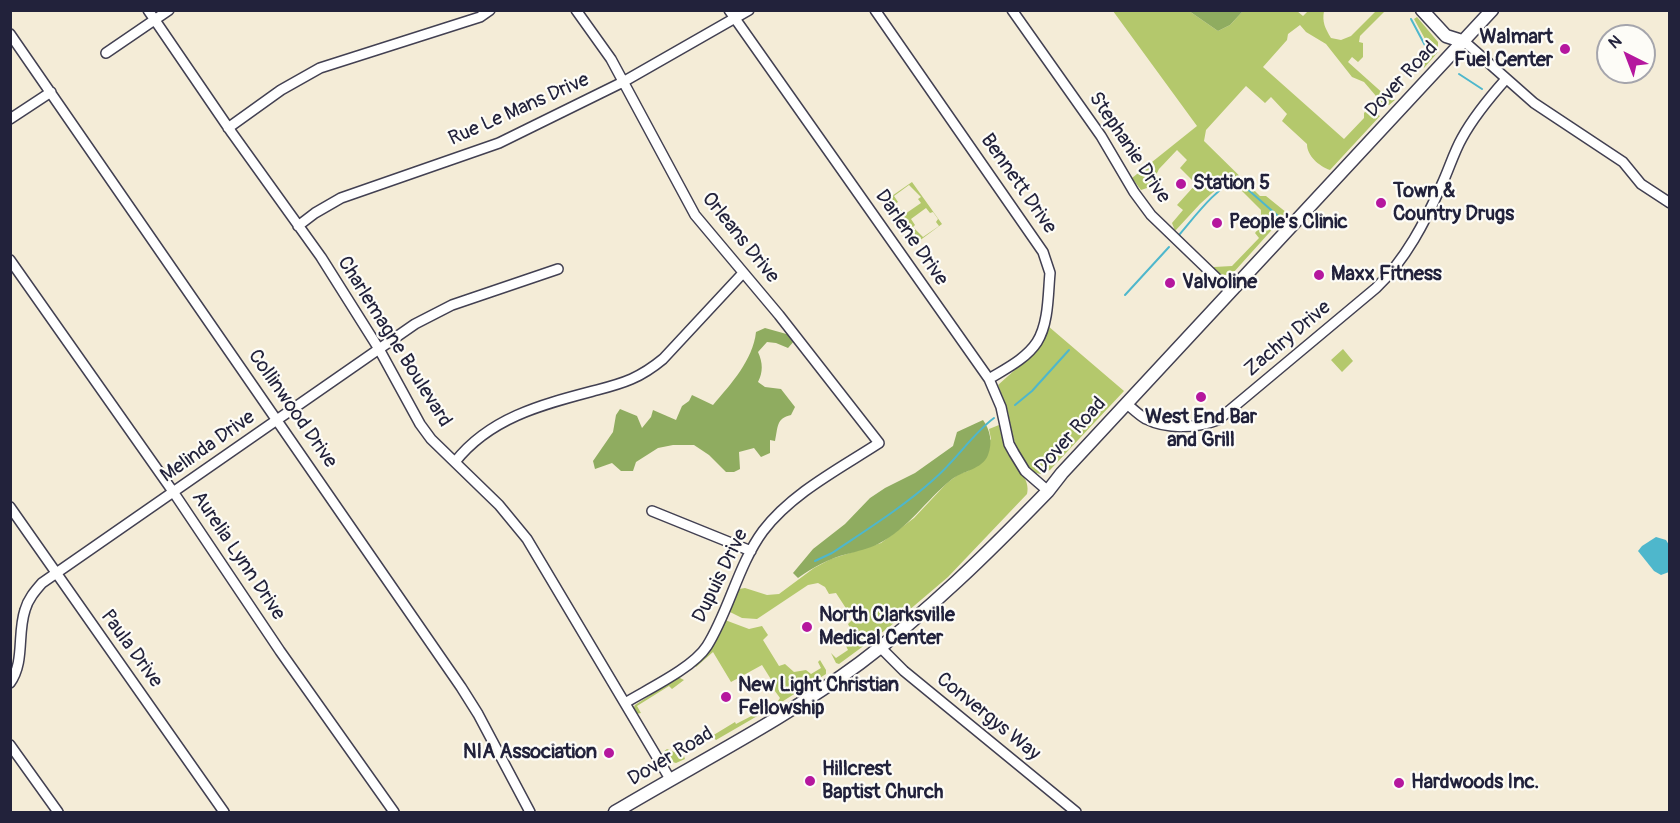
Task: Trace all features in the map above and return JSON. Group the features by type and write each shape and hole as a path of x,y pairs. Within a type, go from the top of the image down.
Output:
{"main road":[{"path":"1422,10 1446,36 1465,42"},
{"name":"Dover Road","path":"615,813 805,701 921,615 961,579 1048,492 1062,473 1465,42 1492,10"}],"street":[{"name":"Charlemagne Boulevard","path":"148,10 326,266 380,349 420,424 431,439 499,505 527,539 670,779"},
{"path":"106,53 169,10"},
{"path":"228,128 281,90 320,68 480,17 490,10"},
{"name":"Orleans Drive","path":"576,10 601,42 692,211 779,315 879,443"},
{"name":"Darlene Drive","path":"729,10 989,379 1001,407 1009,444 1025,471 1048,492"},
{"name":"Rue Le Mans Drive","path":"298,226 340,198 499,143 623,82 749,10"},
{"name":"Bennett Drive","path":"875,10 1044,252 1050,273 1044,322 1038,340 1025,355 989,379"},
{"name":"Stephanie Drive","path":"1012,10 1101,136 1134,192 1151,215 1231,292"},
{"name":"Collinwood Drive","path":"10,34 461,687 478,714 530,813"},
{"path":"1465,42 1534,102 1623,162 1641,184 1670,203"},
{"name":"Zachry Drive","path":"1127,404 1142,417 1160,423 1202,426 1218,420 1376,288 1393,272 1404,256 1442,186 1462,139 1484,105 1506,79"},
{"path":"10,119 51,92"},
{"name":"Aurelia Lynn Drive","path":"10,260 174,493 280,651 394,813"},
{"name":"Melinda Drive","path":"10,683 18,669 24,612 31,596 42,583 415,324 452,305 558,269"},
{"path":"455,462 483,434 520,413 615,386 632,380 649,370 663,359 743,273"},
{"name":"Dupuis Drive","path":"625,703 688,665 701,654 763,531 781,512 801,495 879,443"},
{"name":"Paula Drive","path":"10,507 224,813"},
{"path":"652,511 752,551"},
{"name":"Convergys Way","path":"880,647 904,671 1076,813"},
{"path":"10,744 58,813"}],"green space":[{"path":"1113,11 1189,11 1218,31 1230,25 1243,11 1297,11 1303,16 1308,11 1324,11 1324,22 1331,38 1341,40 1351,36 1376,11 1385,11 1360,36 1359,42 1363,43 1363,57 1358,62 1352,57 1348,62 1386,96 1395,100 1389,105 1382,103 1364,82 1352,77 1326,44 1306,32 1300,25 1288,34 1287,40 1263,67 1344,139 1364,118 1364,113 1368,109 1380,116 1330,170 1314,160 1307,144 1282,121 1287,114 1271,97 1265,103 1246,86 1206,130 1204,141 1260,196 1266,196 1287,213 1233,273 1221,274 1214,270 1214,267 1232,266 1259,238 1255,233 1265,221 1261,217 1261,210 1236,185 1231,188 1222,184 1175,231 1172,223 1183,210 1177,205 1196,184 1180,168 1187,160 1177,150 1159,169 1156,175 1158,179 1150,187 1141,190 1132,178 1197,126"},
{"path":"1189,11 1243,11 1230,25 1218,31"},
{"path":"1417,17 1438,42 1438,52 1424,68 1420,63 1430,48 1414,19"},
{"path":"912,182 942,224 919,241 889,198","holes":["909,185 921,197 918,199 921,203 905,214 895,204 898,202 894,196","926,208 930,213 933,212 938,219 936,222 939,226 923,237 913,227 915,225 911,219"]},
{"path":"1048,326 1124,391 1050,470 1040,474 1032,471 1026,465 1017,449 998,385 1035,352"},
{"path":"765,328 790,335 795,340 788,348 767,342 758,352 762,367 758,382 765,387 781,389 795,407 791,415 780,421 775,441 770,440 770,453 761,457 754,448 739,452 740,469 726,472 709,455 694,445 673,445 658,448 636,462 633,471 621,471 612,463 595,469 593,461 613,432 616,415 620,409 637,416 642,428 651,417 653,410 676,420 682,406 689,401 692,395 713,405 746,362 756,332"},
{"path":"1343,349 1353,361 1342,372 1331,360"},
{"path":"983,420 989,432 990,445 988,455 981,464 951,480 889,538 867,549 828,561 798,578 793,573 813,549 845,524 870,498 915,473 953,446 957,432"},
{"path":"999,425 1008,454 1027,483 1027,494 948,577 888,628 839,664 836,663 831,653 836,658 848,650 845,644 852,632 848,624 853,619 836,593 829,594 825,587 818,583 808,585 757,619 742,618 730,612 739,589 745,588 767,595 779,594 814,568 831,559 881,543 914,518 947,483 959,474 968,471 991,439 989,429"},
{"path":"725,620 749,629 762,626 768,635 763,640 779,666 785,664 794,672 806,670 811,674 821,668 818,662 820,660 826,674 780,703 778,701 780,698 769,683 772,681 762,665 731,682 713,652 696,667 694,665 710,650"},
{"path":"678,677 684,680 672,689 669,686 637,706 641,713 636,714 633,709 635,705"},
{"path":"765,709 766,711 716,740 712,736 735,722 736,724"},
{"path":"667,749 684,756 685,759 676,763 666,760 662,753"}],"water":[{"path":"1656,537 1666,540 1669,545 1669,572 1661,575 1654,571 1638,551"}],"waterway":[{"path":"1411,19 1428,51"},
{"path":"1459,74 1482,89"},
{"path":"1179,235 1221,189 1237,180 1278,216"},
{"path":"1125,295 1169,247"},
{"path":"1015,405 1032,391 1069,350"},
{"path":"815,561 832,553 921,490 941,473 978,432 994,418"}],"place":[{"name":"Walmart Fuel Center","path":"1565,49"},
{"name":"Station 5","path":"1181,184"},
{"name":"Town & Country Drugs","path":"1381,203"},
{"name":"People's Clinic","path":"1217,223"},
{"name":"Maxx Fitness","path":"1319,275"},
{"name":"Valvoline","path":"1170,283"},
{"name":"West End Bar and Grill","path":"1201,397"},
{"name":"North Clarksville Medical Center","path":"807,627"},
{"name":"New Light Christian Fellowship","path":"726,697"},
{"name":"NIA Association","path":"609,753"},
{"name":"Hillcrest Baptist Church","path":"810,781"},
{"name":"Hardwoods Inc.","path":"1399,783"}]}
